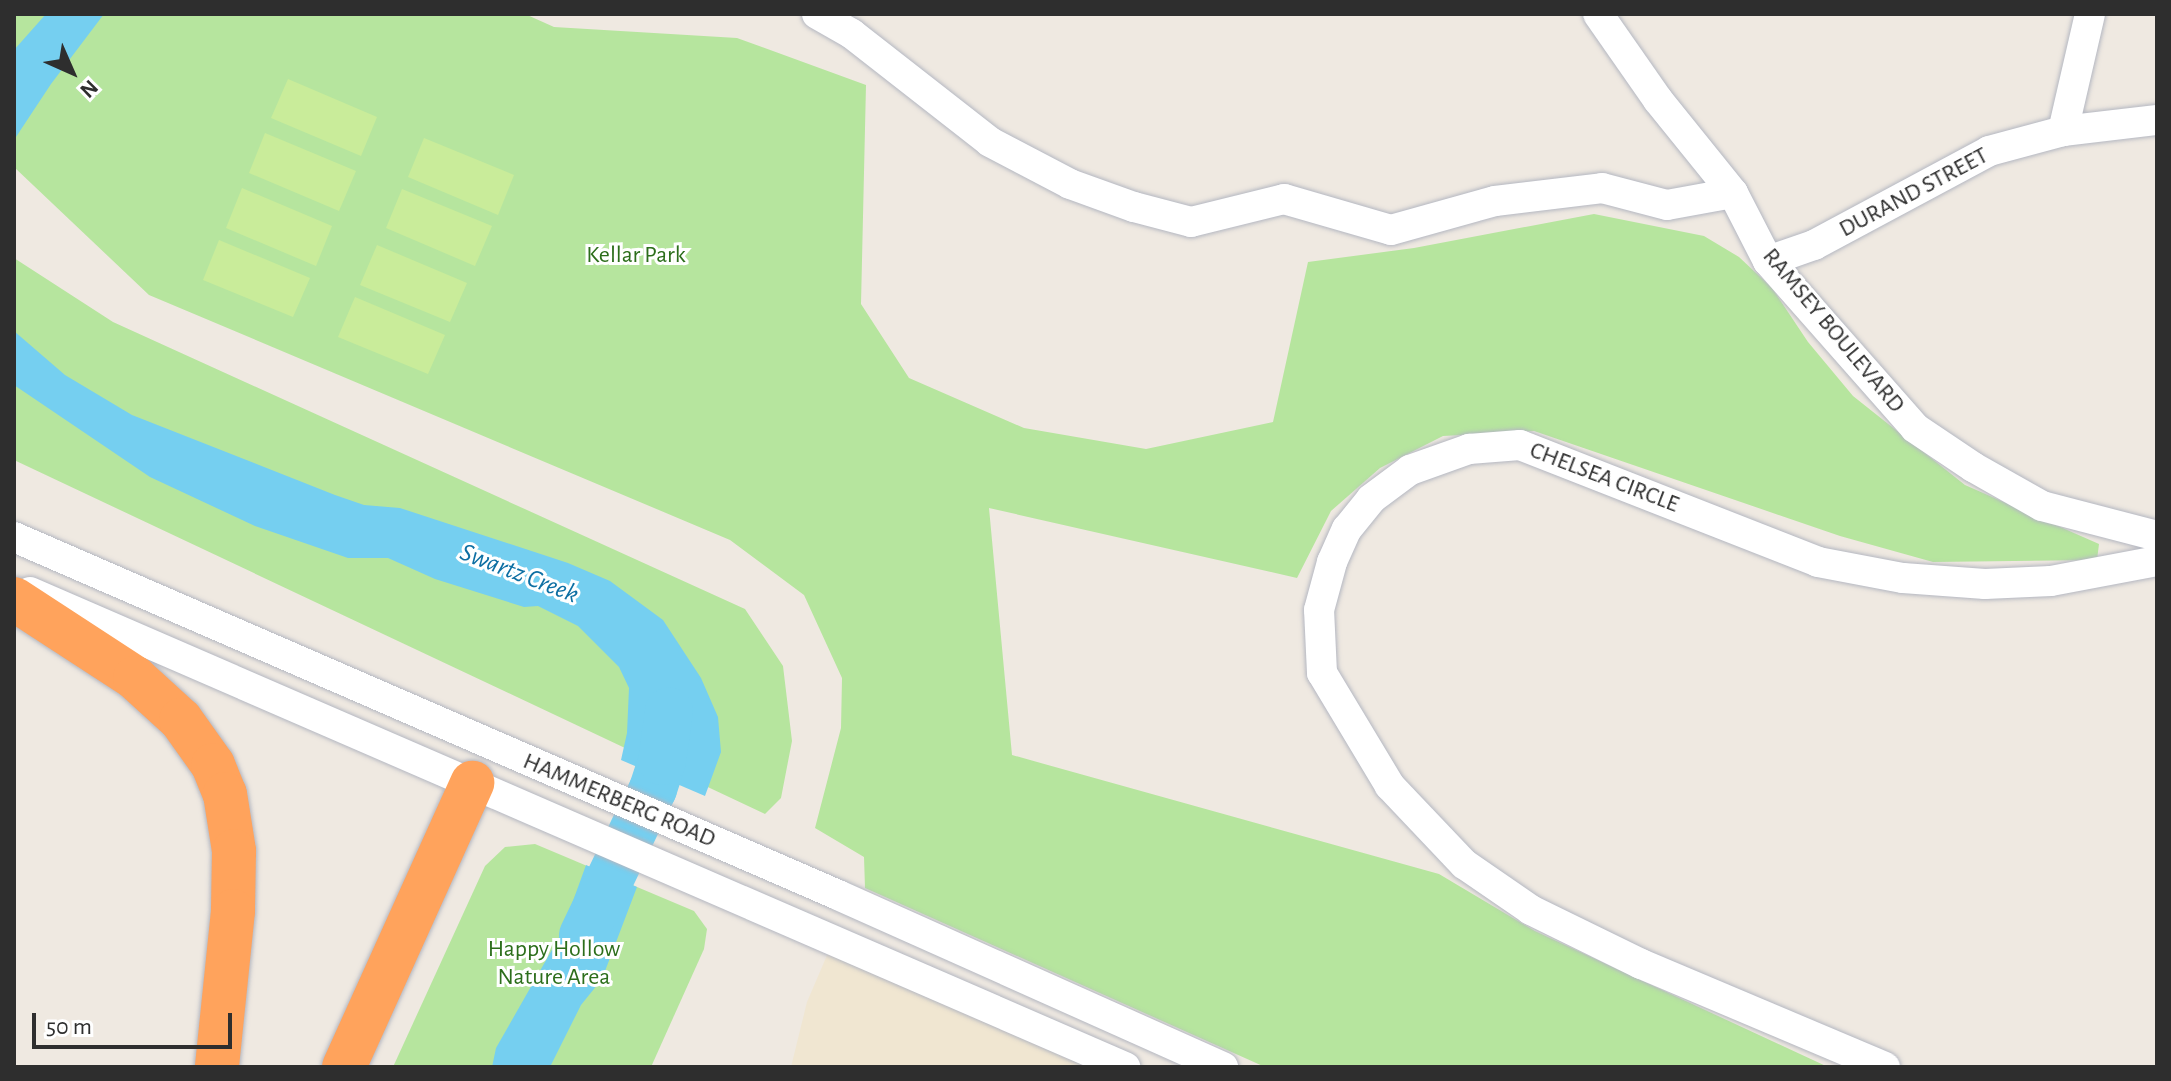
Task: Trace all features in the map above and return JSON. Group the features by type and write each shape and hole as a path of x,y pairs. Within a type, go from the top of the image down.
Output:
{"highway":[{"path":"14,599 135,678 181,720 213,765 225,794 234,851 233,911 217,1067"},
{"path":"344,1067 472,783"}],"street":[{"path":"817,14 852,34 990,142 1070,184 1134,207 1191,222 1284,199 1391,230 1495,201 1602,188 1667,205 1733,193"},
{"name":"RAMSEY BOULEVARD","path":"1598,14 1658,100 1733,193 1768,261 1915,428 1973,467 2042,506 2157,536"},
{"path":"2063,131 2090,14"},
{"name":"DURAND STREET","path":"1768,261 1814,245 1989,151 2063,131 2157,120"},
{"name":"CHELSEA CIRCLE","path":"1885,1067 1641,964 1531,910 1464,864 1390,786 1322,673 1319,610 1332,562 1347,529 1371,499 1410,470 1469,449 1520,445 1818,562 1903,578 1985,584 2051,581 2157,561"},
{"name":"HAMMERBERG ROAD","path":"14,537 1223,1067"},
{"name":"HAMMERBERG ROAD","path":"14,585 1125,1067"},
{"path":"451,727 469,754 472,783"}],"shaded area":[{"path":"828,953 1087,1067 791,1067 807,1002"}],"green space":[{"name":"Kellar Park","path":"14,14 525,14 554,27 737,38 866,85 861,304 909,378 1024,428 1146,449 1273,422 1308,262 1414,248 1594,214 1704,236 1739,257 1772,288 1808,342 1853,396 1965,485 2099,544 2097,560 1933,562 1840,536 1534,431 1443,436 1380,468 1331,511 1297,578 989,508 1012,755 1439,874 1535,931 1828,1067 1265,1067 865,888 864,857 815,828 841,728 842,678 804,595 730,540 149,295 14,167"},
{"path":"288,79 377,117 361,156 271,118"},
{"path":"265,133 356,171 339,211 249,173"},
{"path":"424,138 514,175 498,215 408,177"},
{"path":"242,188 332,226 316,266 226,228"},
{"path":"402,189 492,226 475,266 386,228"},
{"path":"219,240 310,278 293,317 203,280"},
{"path":"377,245 467,283 450,322 360,285"},
{"path":"14,258 113,322 745,609 783,666 792,741 781,798 765,814 14,460"},
{"path":"355,297 445,335 428,374 338,337"},
{"name":"Happy Hollow Nature Area","path":"535,844 694,911 707,929 704,949 651,1067 393,1067 485,866 505,847"}],"water":[{"path":"46,14 104,14 51,84 14,140 14,50"},
{"path":"14,331 65,375 132,415 335,495 364,505 400,508 568,563 610,581 663,620 701,678 718,717 721,752 705,796 621,760 627,733 629,688 619,667 578,626 538,606 524,607 435,579 388,558 348,558 255,526 150,477 14,385"},
{"path":"586,865 637,887 602,979 581,1005 550,1067 492,1067 496,1048 561,934"}],"waterway":[{"name":"Swartz Creek","path":"583,935 653,789 662,761 669,711"}]}
